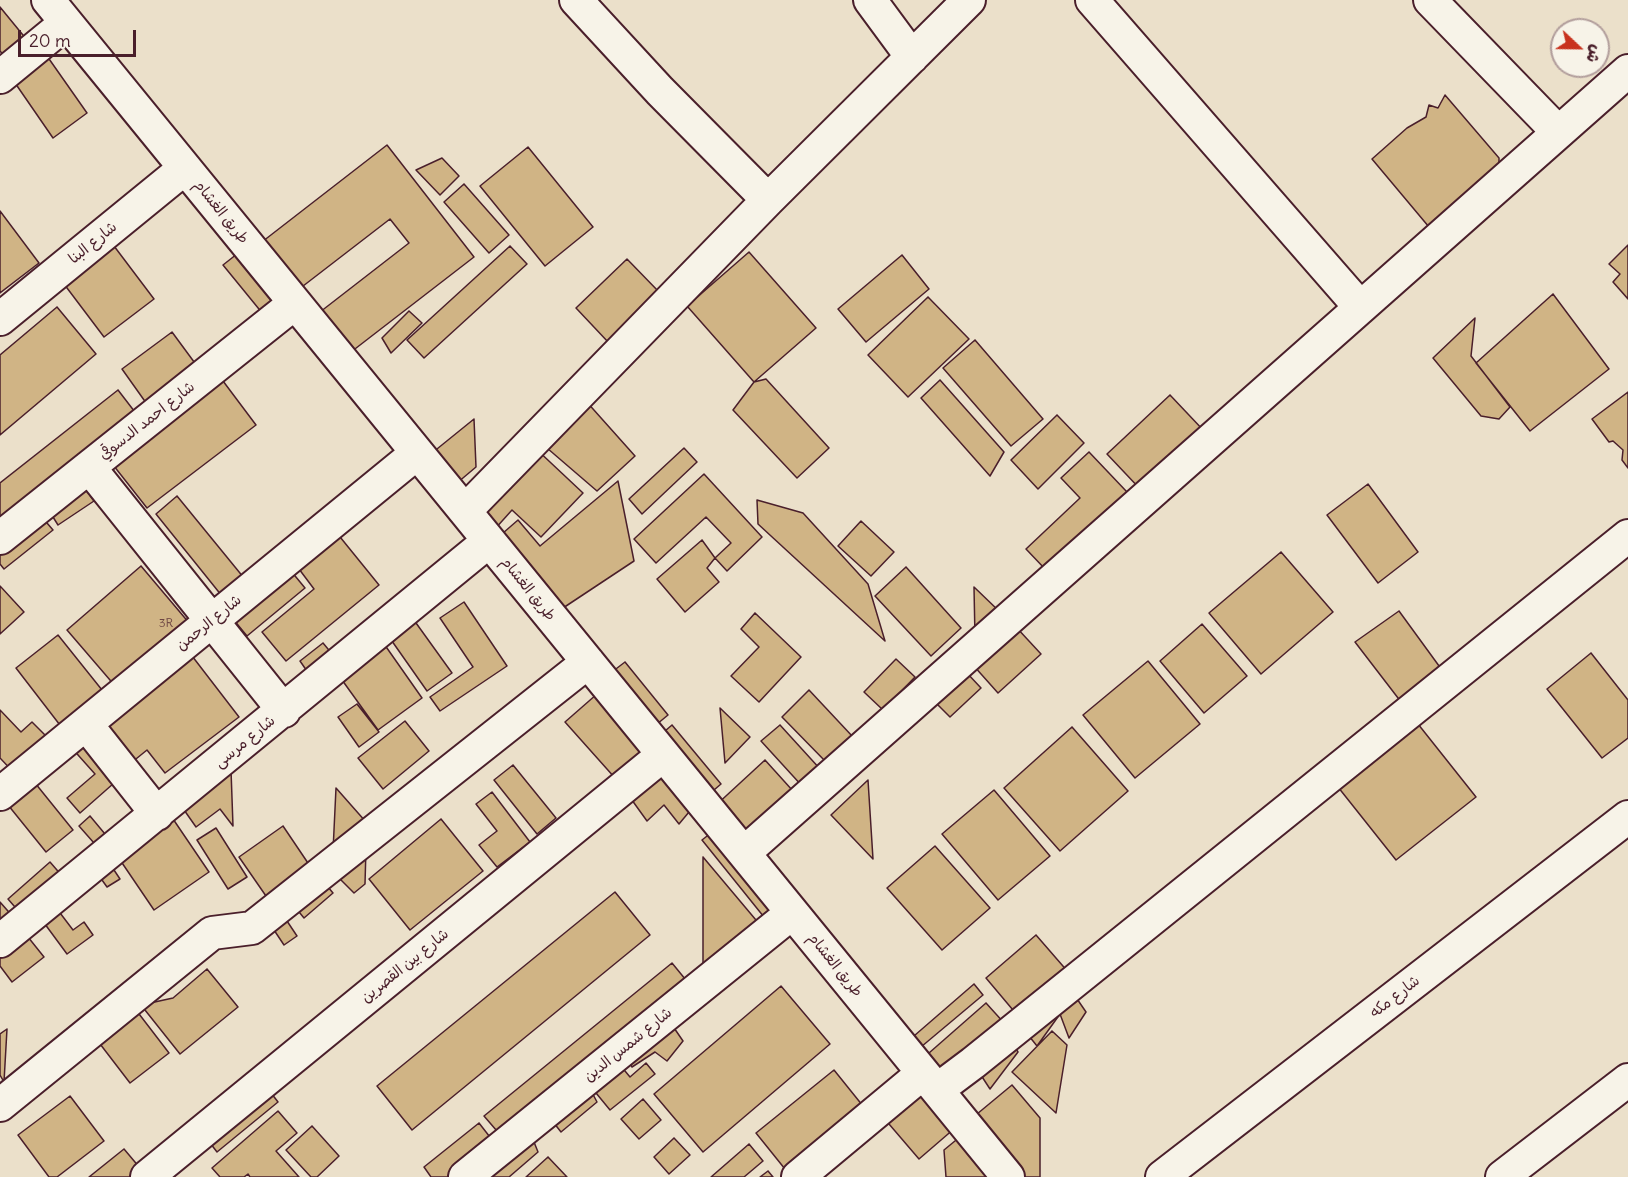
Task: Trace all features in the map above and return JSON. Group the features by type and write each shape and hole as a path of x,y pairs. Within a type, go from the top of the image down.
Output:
{"street":[{"path":"576,0 660,91 768,200"},
{"path":"870,0 912,57"},
{"path":"465,511 768,200 969,0"},
{"path":"1092,0 1360,307"},
{"path":"1430,0 1558,132"},
{"path":"0,77 57,11"},
{"name":"طريق الغشام","path":"57,11 1008,1177"},
{"path":"744,853 1628,71"},
{"name":"شارع البنا","path":"0,319 185,168"},
{"name":"شارع احمد الدسوقي","path":"0,538 295,303"},
{"name":"شارع الرحمن","path":"0,794 417,453"},
{"path":"88,467 284,711"},
{"path":"798,1177 930,1082 982,1056 1628,536"},
{"name":"شارع مرسى","path":"0,941 489,541"},
{"path":"0,1105 212,933 252,928 588,662"},
{"path":"86,724 157,814"},
{"name":"شارع بين القصرين","path":"147,1177 663,755"},
{"name":"شارع مكه","path":"1162,1177 1628,817"},
{"name":"شارع شمس الدين","path":"465,1177 792,913"},
{"path":"1502,1177 1628,1080"}],"building":[{"path":"0,7 27,40 6,58 0,51"},
{"path":"47,56 87,113 53,138 13,80"},
{"path":"1445,95 1499,158 1499,164 1429,227 1372,159 1407,128 1426,117 1429,105 1438,108"},
{"path":"387,145 474,257 351,352 320,312 409,243 390,219 294,293 258,245"},
{"path":"528,147 593,227 545,266 480,186"},
{"path":"442,158 459,176 440,195 416,170"},
{"path":"464,184 509,235 489,253 444,202"},
{"path":"0,211 39,263 0,293"},
{"path":"1628,245 1628,299 1613,282 1620,274 1609,264"},
{"path":"114,246 154,299 104,337 64,284"},
{"path":"510,246 527,264 424,358 407,340"},
{"path":"242,250 282,299 263,314 223,265"},
{"path":"749,252 816,328 754,382 687,306"},
{"path":"902,255 929,289 866,342 838,309"},
{"path":"627,259 660,293 609,343 576,308"},
{"path":"1553,294 1609,369 1530,431 1476,363"},
{"path":"928,297 969,339 908,397 868,355"},
{"path":"57,307 96,354 0,435 0,355"},
{"path":"409,311 422,323 391,353 382,338"},
{"path":"1475,318 1471,356 1510,407 1499,419 1481,416 1433,358"},
{"path":"172,332 200,370 149,407 122,369"},
{"path":"975,340 1043,419 1011,446 943,368"},
{"path":"220,377 256,425 147,508 110,461"},
{"path":"766,379 829,448 797,478 733,410 754,382"},
{"path":"940,380 1004,452 990,476 921,398"},
{"path":"118,390 138,416 0,526 0,483"},
{"path":"1628,392 1628,468 1622,460 1623,450 1613,441 1609,442 1592,419"},
{"path":"1170,395 1205,432 1142,491 1107,454"},
{"path":"585,400 635,456 597,491 540,442"},
{"path":"1057,415 1084,443 1038,489 1011,460"},
{"path":"474,419 476,467 457,483 432,453"},
{"path":"534,447 583,493 541,537 512,510 494,530 474,511"},
{"path":"684,448 697,462 642,514 629,499"},
{"path":"1089,452 1127,492 1046,570 1026,549 1080,498 1061,478"},
{"path":"704,474 762,537 727,571 715,558 731,543 706,517 656,563 634,539"},
{"path":"618,481 634,561 557,612 495,540 518,520 540,546"},
{"path":"82,484 94,501 58,525 48,509"},
{"path":"1368,484 1418,552 1378,583 1327,515"},
{"path":"177,496 244,578 222,596 156,514"},
{"path":"757,500 803,513 868,584 885,641 758,524"},
{"path":"41,516 53,530 4,569 0,564 0,548"},
{"path":"861,521 894,552 871,576 838,546"},
{"path":"336,532 379,585 286,661 262,632 314,589 296,565"},
{"path":"702,540 715,558 707,568 719,582 685,612 657,579"},
{"path":"1281,552 1333,612 1261,674 1209,613"},
{"path":"141,566 190,624 116,687 67,630"},
{"path":"906,567 961,628 931,656 875,596"},
{"path":"291,571 305,588 247,636 233,619"},
{"path":"0,586 24,612 0,634"},
{"path":"974,587 1000,612 975,638"},
{"path":"464,602 507,666 440,711 430,697 473,667 440,618"},
{"path":"1399,611 1458,692 1418,724 1355,642"},
{"path":"755,613 801,657 759,702 731,676 759,647 741,629"},
{"path":"411,616 452,673 427,691 387,634"},
{"path":"1202,624 1247,676 1204,713 1160,661"},
{"path":"1016,627 1041,654 998,693 973,665"},
{"path":"58,635 106,695 63,729 16,668"},
{"path":"382,641 422,698 378,730 337,673"},
{"path":"323,643 333,655 309,674 300,661"},
{"path":"189,652 239,717 165,773 147,750 131,763 99,722"},
{"path":"1591,653 1628,700 1628,738 1602,758 1547,689"},
{"path":"896,659 915,677 883,710 864,692"},
{"path":"1148,661 1200,724 1135,778 1083,715"},
{"path":"625,662 668,715 651,729 608,675"},
{"path":"966,672 981,688 950,717 935,702"},
{"path":"809,690 853,737 827,763 782,717"},
{"path":"597,694 646,750 615,778 565,722"},
{"path":"357,704 379,732 359,747 338,717"},
{"path":"720,708 750,737 725,763"},
{"path":"0,710 21,732 32,722 52,742 17,776 0,758"},
{"path":"405,721 429,751 383,789 358,758"},
{"path":"1418,724 1476,797 1396,860 1338,787"},
{"path":"672,725 721,784 707,796 658,737"},
{"path":"780,725 821,770 803,787 761,741"},
{"path":"1072,727 1128,791 1060,851 1004,788"},
{"path":"85,734 122,776 80,813 67,798 95,774 70,746"},
{"path":"765,760 793,791 743,838 714,807"},
{"path":"513,765 556,818 537,834 494,780"},
{"path":"663,768 694,806 679,824 664,805 647,821 629,796"},
{"path":"231,770 233,826 220,809 196,827 182,807"},
{"path":"31,778 73,830 46,852 4,800"},
{"path":"868,780 873,859 831,815"},
{"path":"336,788 366,822 333,851"},
{"path":"994,790 1050,856 998,900 942,834"},
{"path":"492,792 530,842 497,867 479,845 497,831 476,804"},
{"path":"90,816 105,834 94,843 79,826"},
{"path":"171,816 209,872 154,910 116,854"},
{"path":"441,819 483,871 410,930 369,879"},
{"path":"283,826 310,866 266,896 239,857"},
{"path":"216,828 247,877 228,889 197,840"},
{"path":"716,829 781,911 768,922 702,840"},
{"path":"935,846 990,908 942,950 887,888"},
{"path":"366,848 365,884 354,893 337,876"},
{"path":"703,857 761,926 703,975"},
{"path":"50,862 63,877 21,914 8,899"},
{"path":"110,864 120,879 107,887 97,873"},
{"path":"323,881 333,893 304,918 295,907"},
{"path":"615,892 650,935 412,1130 377,1086"},
{"path":"0,902 15,919 0,932"},
{"path":"54,905 73,930 84,922 93,935 67,954 39,916"},
{"path":"283,915 297,936 284,945 270,924"},
{"path":"24,932 44,957 12,982 0,966 0,951"},
{"path":"1036,935 1069,973 1018,1016 986,978"},
{"path":"672,963 690,985 503,1138 484,1116"},
{"path":"207,969 238,1007 180,1054 141,1005 173,998"},
{"path":"974,984 983,995 915,1052 907,1042"},
{"path":"781,986 830,1044 703,1152 654,1094"},
{"path":"1073,993 1086,1012 1069,1038 1060,1014 1037,1046 1025,1031"},
{"path":"986,1003 1005,1024 940,1081 921,1060"},
{"path":"136,1010 169,1053 130,1083 97,1040"},
{"path":"670,1022 683,1041 667,1061 655,1052 632,1067 623,1052"},
{"path":"7,1029 4,1082 0,1075 0,1034"},
{"path":"1052,1031 1067,1045 1056,1113 1012,1072"},
{"path":"1010,1039 1018,1052 990,1089 973,1063"},
{"path":"615,1059 630,1077 646,1063 655,1074 610,1110 587,1082"},
{"path":"834,1070 867,1111 789,1174 756,1133"},
{"path":"588,1085 597,1102 561,1132 550,1118"},
{"path":"1012,1085 1040,1118 1040,1177 1020,1177 971,1119"},
{"path":"920,1086 955,1128 919,1159 883,1117"},
{"path":"268,1089 278,1102 217,1152 207,1139"},
{"path":"70,1096 104,1141 57,1177 49,1177 18,1135"},
{"path":"643,1099 661,1120 639,1139 621,1119"},
{"path":"278,1111 297,1133 276,1151 299,1177 250,1177 248,1174 244,1177 220,1177 212,1168"},
{"path":"479,1123 493,1141 447,1177 431,1177 424,1167"},
{"path":"312,1126 339,1156 317,1177 311,1177 286,1150"},
{"path":"530,1132 538,1152 509,1177 481,1177"},
{"path":"961,1136 995,1177 946,1177 944,1150"},
{"path":"674,1138 690,1155 669,1174 654,1157"},
{"path":"749,1144 763,1161 744,1177 711,1177"},
{"path":"124,1149 140,1168 129,1177 89,1177"},
{"path":"548,1157 567,1177 526,1177"},
{"path":"768,1171 773,1177 760,1177"}]}
